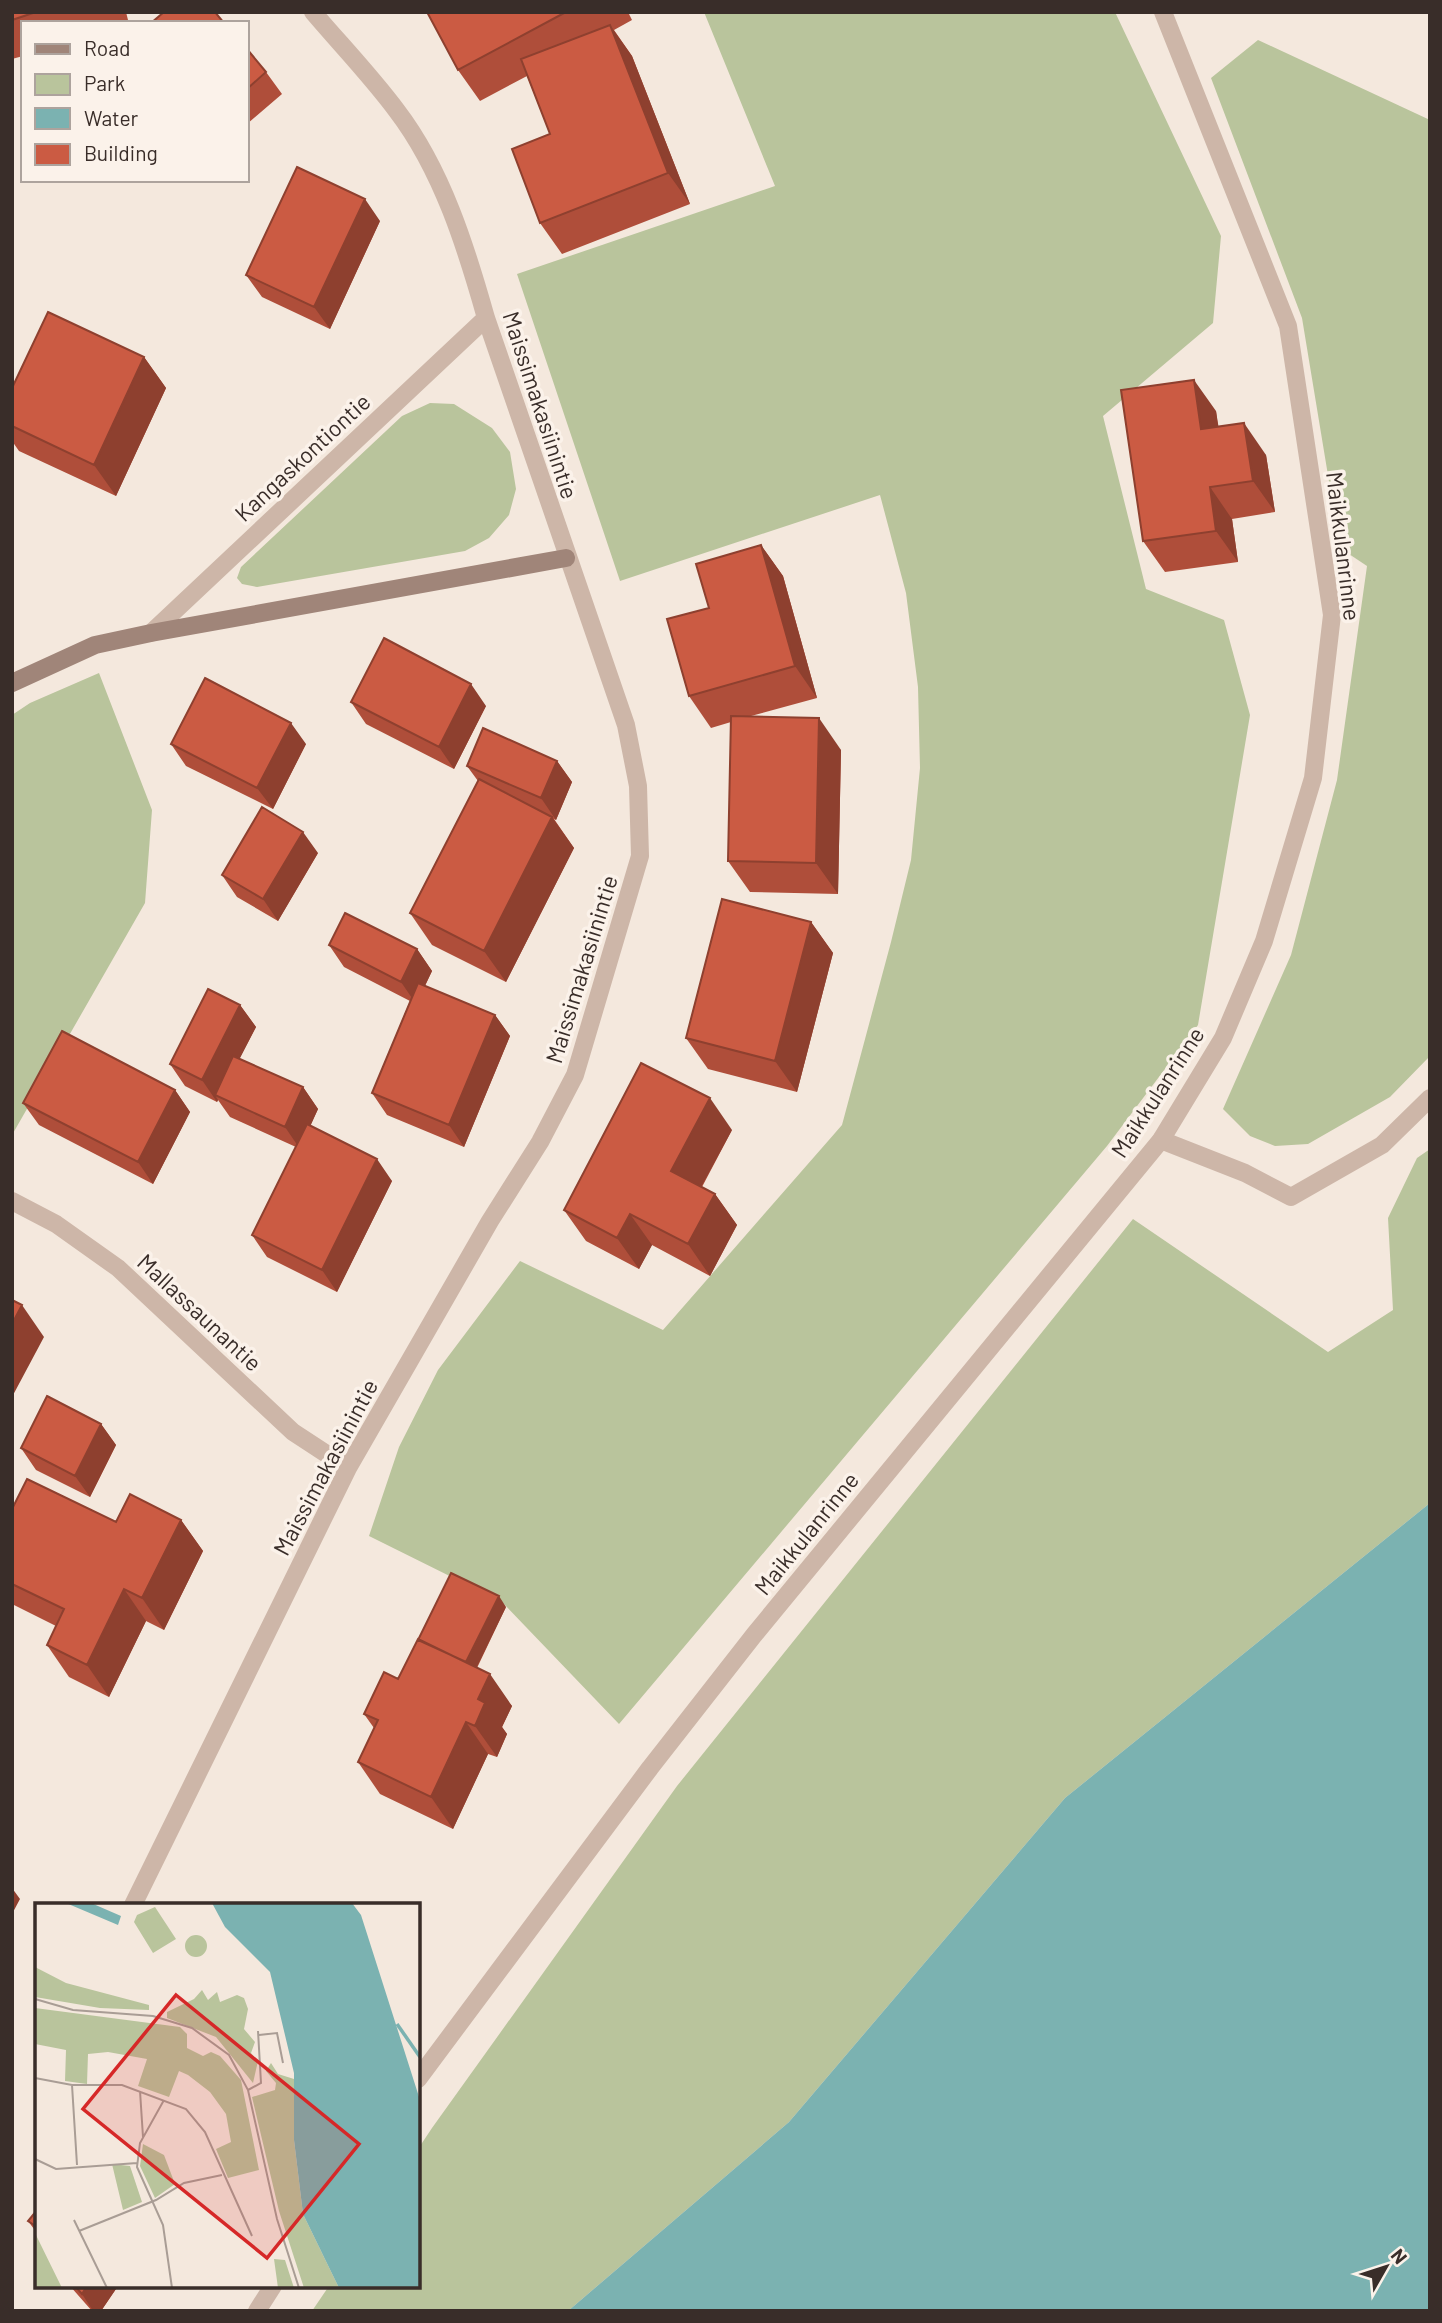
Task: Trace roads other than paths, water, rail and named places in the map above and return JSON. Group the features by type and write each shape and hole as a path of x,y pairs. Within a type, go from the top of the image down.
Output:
{"street":[{"name":"Maissimakasiinintie","path":"134,1903 348,1468 490,1221 540,1142 575,1075 640,856 638,786 626,725 566,558 486,318 468,253 423,152 398,111 313,12"},
{"name":"Maikkulanrinne","path":"420,2076 650,1768 746,1645 1161,1140 1223,1038 1264,941 1313,778 1332,615 1288,326 1163,12"},
{"name":"Kangaskontiontie","path":"151,632 486,318"},
{"path":"12,683 95,645 151,632 566,558"},
{"path":"1161,1140 1245,1173 1291,1197 1382,1145 1430,1098"},
{"name":"Mallassaunantie","path":"12,1201 56,1224 118,1268 293,1432 348,1468"},
{"path":"257,2311 272,2288"}],"water":[{"path":"1430,1503 1430,2311 568,2311 789,2122 1065,1798"}]}
